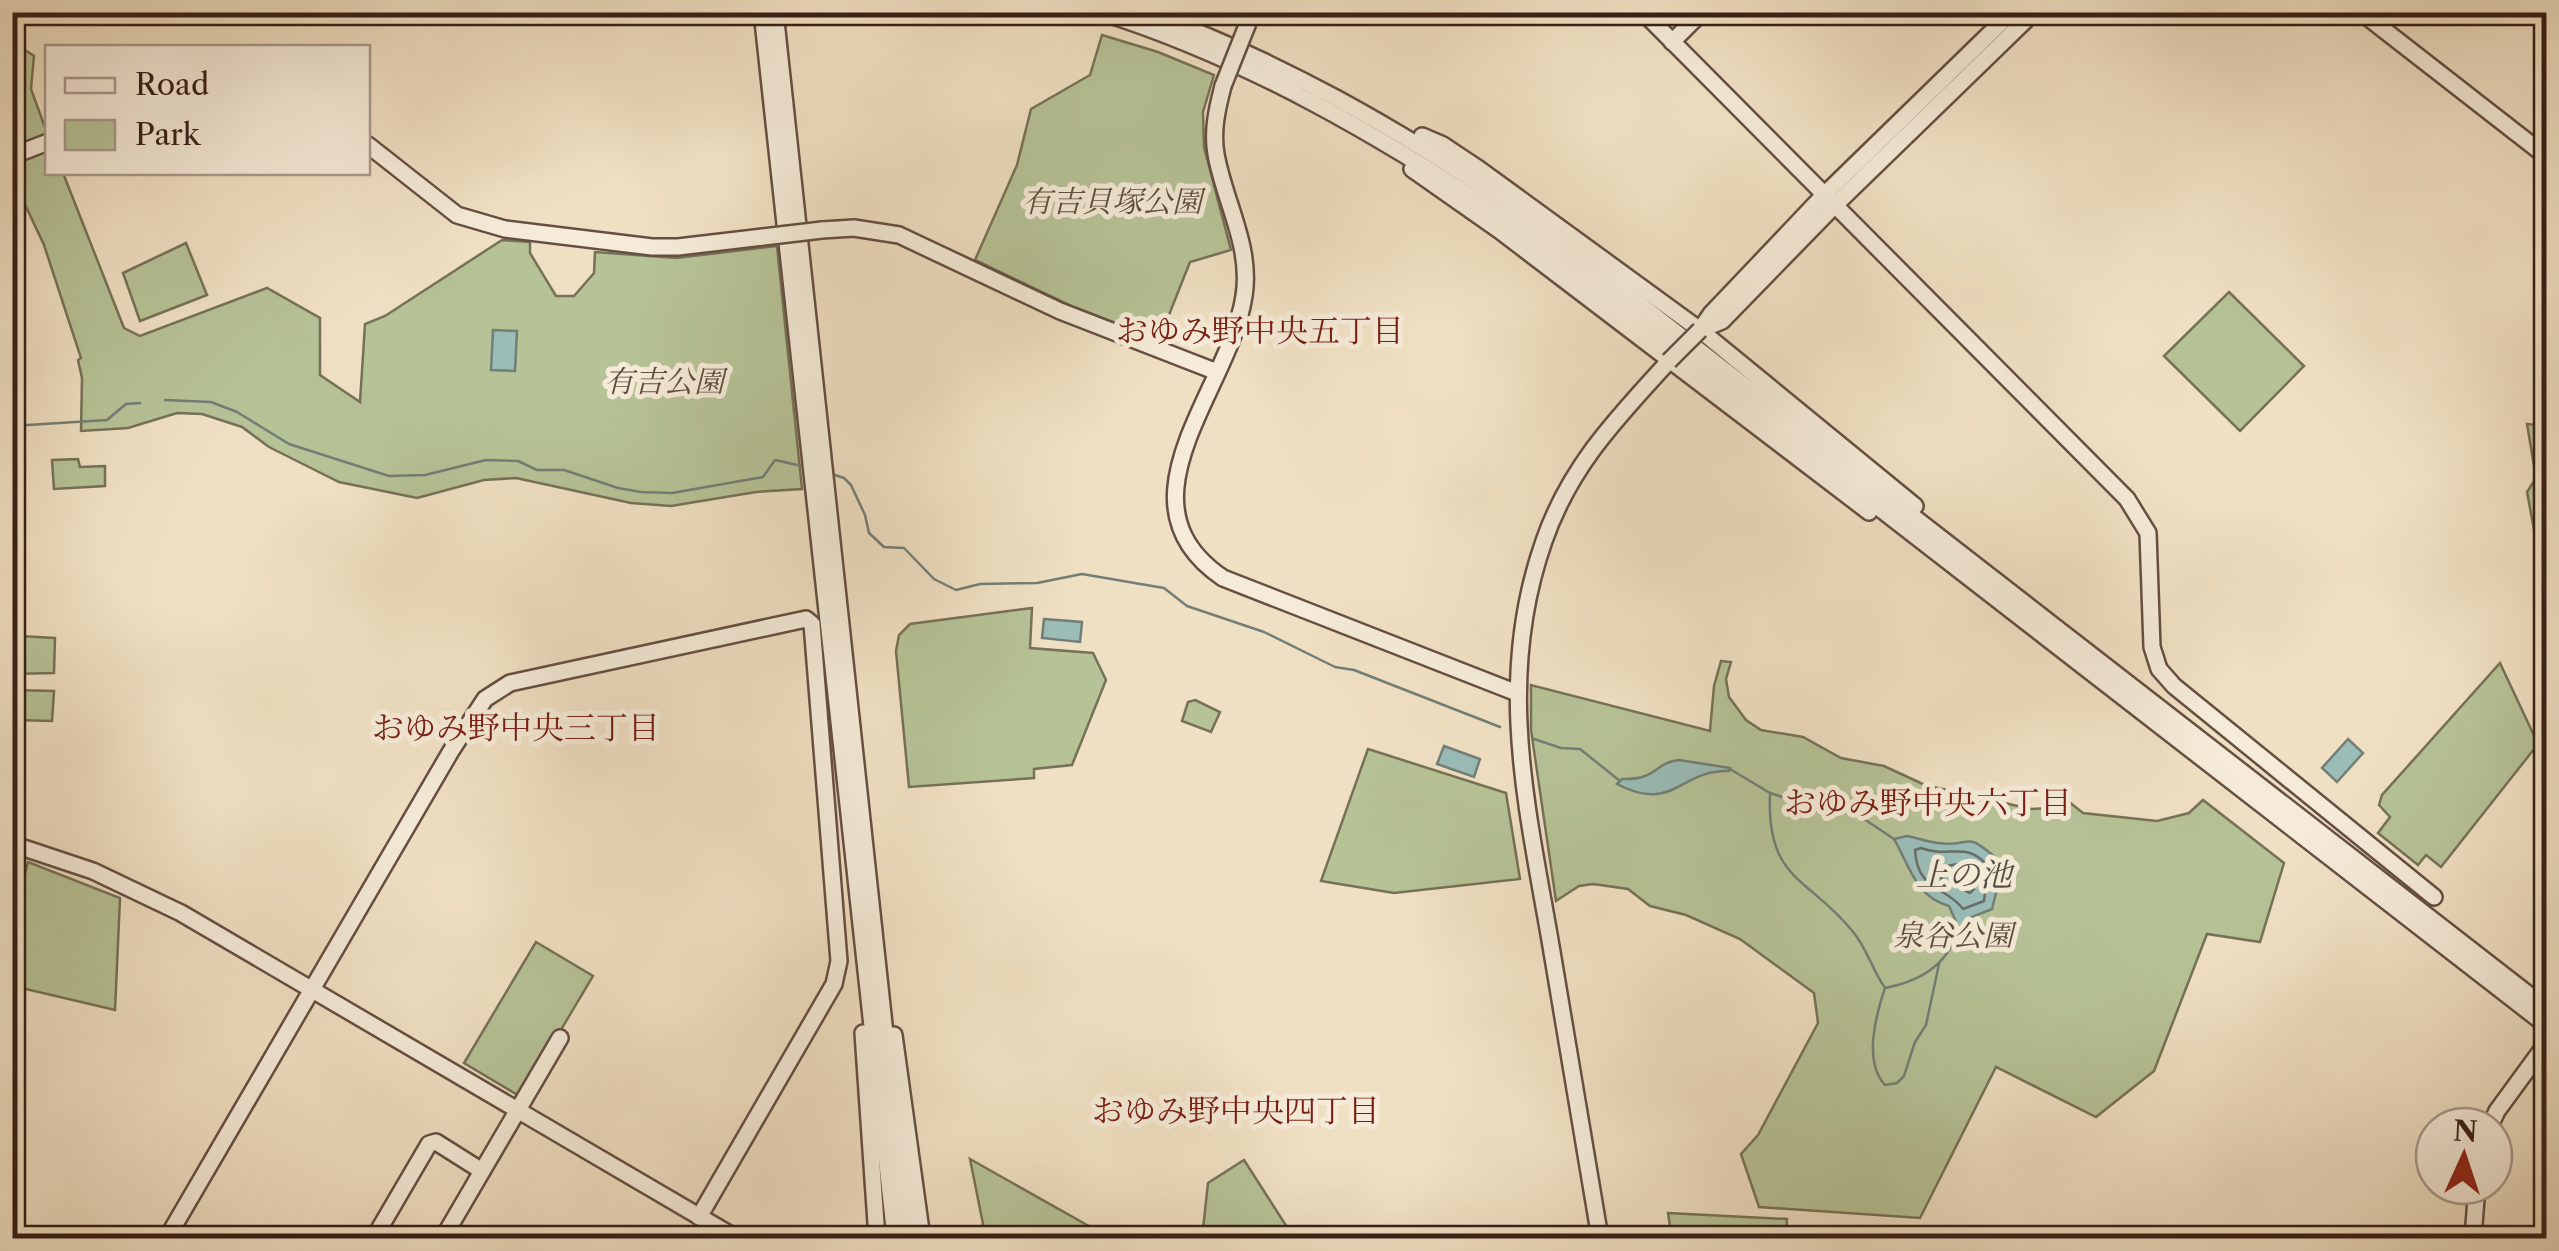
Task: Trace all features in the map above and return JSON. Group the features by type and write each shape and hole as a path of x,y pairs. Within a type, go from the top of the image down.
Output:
{"street":[{"path":"762,12 817,458"},
{"path":"774,12 863,940 896,1238"},
{"path":"1101,12 1218,56 1350,121 1402,150 1546,247 2546,1026"},
{"path":"1145,12 1279,69 1398,131 1531,220 2546,1008"},
{"path":"1643,12 2127,499 2148,533 2152,647 2159,669 2174,686 2434,897"},
{"path":"1672,42 1702,12"},
{"path":"1600,1238 1518,738 1516,693 1522,622 1544,540 1598,438 1700,330 1722,321 1828,201 2012,12"},
{"path":"1828,201 2034,12"},
{"path":"2361,12 2546,156"},
{"path":"1250,18 1223,86 1214,125 1216,153 1241,240 1244,296 1174,486 1180,531 1196,557 1223,578 1516,693"},
{"path":"1350,121 1365,137 1500,230 1912,545 1964,574"},
{"path":"1398,131 1443,145 1479,168 1700,330 1911,502 1946,542"},
{"path":"12,156 45,143"},
{"path":"370,147 457,214 504,228 652,247 822,230 869,229 899,236 1060,311 1216,372"},
{"path":"819,483 906,1238"},
{"path":"167,1238 474,713 497,690 529,679 806,619 812,624 839,960 834,984 699,1217"},
{"path":"12,844 134,888 736,1238"},
{"path":"863,940 862,1025 878,1238"},
{"path":"879,983 892,1018 922,1238"},
{"path":"443,1238 560,1038"},
{"path":"2504,1106 2544,1048"},
{"path":"374,1238 430,1144 436,1142 482,1171"},
{"path":"2472,1238 2475,1206"}],"green space":[{"name":"有吉貝塚公園","path":"1102,35 1214,75 1203,112 1204,147 1231,250 1190,262 1159,340 1069,305 975,260 1017,165 1031,109 1090,75"},
{"name":"有吉公園","path":"13,42 34,56 31,89 45,128 45,175 64,175 124,328 140,336 267,288 320,318 320,375 360,402 365,324 385,316 502,240 530,242 530,253 556,296 574,296 594,273 595,252 676,258 777,246 802,489 671,506 631,503 516,478 484,480 417,498 339,482 269,447 242,427 202,414 177,413 128,428 81,431 81,358 44,245 13,179"},
{"path":"186,243 207,295 140,321 123,273"},
{"path":"2229,292 2304,366 2240,431 2164,356"},
{"path":"2527,424 2537,425 2546,433 2546,634 2538,551 2527,492 2536,478"},
{"path":"78,459 80,467 105,466 105,486 54,489 52,460"},
{"path":"13,566 21,567 19,636 55,638 54,673 13,674"},
{"path":"1032,608 1030,648 1093,653 1106,680 1072,765 1034,769 1034,778 909,787 896,651 899,635 910,624"},
{"name":"泉谷公園","path":"1721,661 1731,662 1726,679 1729,697 1746,720 1761,730 1803,737 1841,758 1884,766 1925,785 2031,809 2049,808 2063,797 2083,813 2157,821 2189,813 2203,800 2284,863 2260,942 2207,934 2154,1071 2096,1117 1996,1067 1920,1218 1759,1207 1741,1154 1758,1135 1818,1023 1814,993 1740,939 1686,915 1650,906 1628,889 1579,886 1556,901 1531,730 1531,685 1710,731 1714,686"},
{"path":"2500,663 2538,744 2441,867 2426,855 2418,865 2378,833 2390,817 2379,805 2382,795"},
{"path":"13,690 54,691 52,721 13,720"},
{"path":"1195,700 1220,712 1211,732 1182,721 1188,702"},
{"path":"1368,749 1506,793 1520,879 1394,893 1321,881"},
{"path":"28,862 120,898 115,1010 13,986 13,921"},
{"path":"536,942 593,976 521,1097 464,1063"},
{"path":"970,1159 1110,1238 999,1238 984,1229"},
{"path":"1244,1160 1294,1238 1202,1238 1208,1183"},
{"path":"1668,1213 1787,1219 1786,1238 1672,1238"}],"water":[{"path":"493,330 517,331 515,371 491,370"},
{"path":"1044,619 1082,622 1080,642 1042,638"},
{"path":"2348,739 2363,753 2337,782 2322,768"},
{"path":"1444,746 1480,759 1474,777 1437,764"},
{"path":"1679,760 1730,768 1699,776 1665,793 1636,792 1617,784 1622,779 1642,777"},
{"name":"上の池","path":"1907,836 1938,843 1972,842 1997,859 1992,909 1958,926 1949,906 1929,896 1910,870 1894,839"}],"waterway":[{"path":"2546,348 2542,372 2546,382"},
{"path":"165,400 211,402 237,412 289,444 389,476 425,475 486,460 518,461 537,470 564,470 618,488 672,493 763,477 775,460 802,466"},
{"path":"12,426 107,420 126,404 140,403"},
{"path":"829,473 851,485 869,533 884,547 904,548 934,579 956,590 980,584 1037,583 1082,574 1164,588 1187,606 1264,632 1335,667 1354,670 1500,727"},
{"path":"1534,739 1561,748 1580,749 1620,781"},
{"path":"1730,769 1770,793 1804,804 1849,809 1894,839"},
{"path":"1770,793 1775,844 1783,861 1854,933 1885,988 1875,1024 1873,1051 1874,1064 1885,1085 1897,1083 1904,1076 1915,1042 1926,1025 1939,964"},
{"path":"1885,988 1911,981 1932,968 1949,950 1958,926"}],"district":[{"name":"おゆみ野中央五丁目","path":"1260,330"},
{"name":"おゆみ野中央三丁目","path":"516,727"},
{"name":"おゆみ野中央六丁目","path":"1928,802"},
{"name":"おゆみ野中央四丁目","path":"1236,1110"}]}
